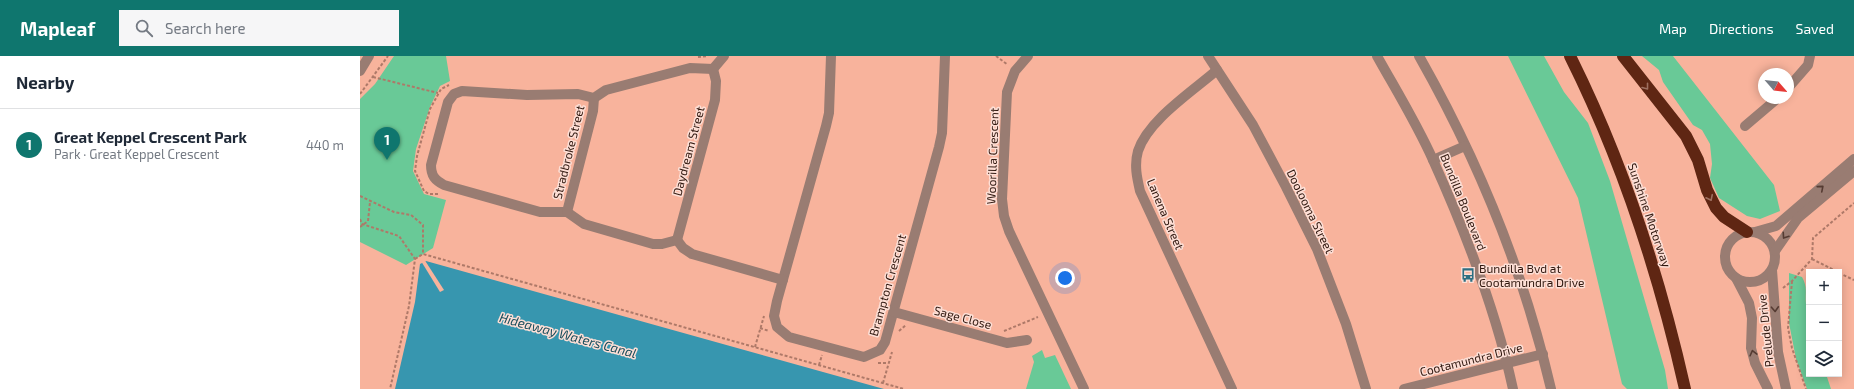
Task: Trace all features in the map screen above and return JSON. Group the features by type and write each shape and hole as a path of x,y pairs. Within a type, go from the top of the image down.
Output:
{"highway":[{"name":"Sunshine Motorway","path":"1570,56 1597,114 1625,182 1662,298 1685,389"},
{"path":"1623,56 1686,136 1698,160 1707,190 1716,208 1724,217 1751,232"}],"street":[{"path":"360,71 369,56"},
{"path":"724,56 713,69 690,68 606,90 594,98 578,94 527,95 462,91 454,94 448,102 431,165 431,173 436,180 444,185 540,212 567,212 584,224 653,244 662,244 677,240 683,248 692,254 782,280"},
{"name":"Brampton Crescent","path":"831,56 829,113 782,280 774,316 777,327 783,334 796,339 864,357 880,350 885,342 939,148 942,133 945,56"},
{"name":"Woorilla Crescent","path":"1028,56 1015,71 1008,92 1002,199 1004,216 1009,231 1084,389"},
{"name":"Doolooma Street","path":"1208,56 1256,132 1317,249 1346,324 1366,389"},
{"name":"Bundilla Boulevard","path":"1377,56 1433,160 1481,279 1507,363 1513,389"},
{"name":"Bundilla Boulevard","path":"1419,56 1465,146 1497,219 1526,298 1543,354 1551,389"},
{"path":"1794,81 1808,65 1810,56"},
{"name":"Daydream Street","path":"677,240 715,100 716,81 713,69"},
{"name":"Lanena Street","path":"1217,70 1159,120 1147,133 1138,152 1136,173 1140,191 1232,389"},
{"name":"Stradbroke Street","path":"567,212 593,111 594,98"},
{"path":"1745,126 1771,104"},
{"path":"1433,160 1465,146"},
{"path":"1854,160 1776,226 1738,235 1732,240 1727,248 1725,256 1726,265 1730,272 1736,278 1744,282 1760,280 1772,270 1775,251 1798,218 1854,171"},
{"path":"1751,232 1768,239 1775,251"},
{"name":"Prelude Drive","path":"1772,270 1778,352 1786,389"},
{"name":"Prelude Drive","path":"1736,278 1750,303 1752,318 1751,348 1755,363 1768,389"},
{"name":"Sage Close","path":"894,312 1007,343 1027,340"},
{"name":"Cootamundra Drive","path":"1404,389 1543,354"}],"path":[{"path":"360,94 388,56"},
{"path":"996,56 1015,71"},
{"path":"373,77 438,93"},
{"path":"360,196 394,212 411,215 423,225 423,254"},
{"path":"360,227 368,221 370,202"},
{"path":"1774,295 1792,281 1812,259 1812,238 1854,203"},
{"path":"360,219 362,224"},
{"path":"362,224 399,236 415,259 409,306 390,389"},
{"path":"415,259 423,254 904,389"},
{"path":"1812,259 1832,269"},
{"path":"1842,274 1854,280"},
{"path":"1792,281 1788,328 1792,348 1806,389"},
{"path":"999,332 1007,331 1039,316"},
{"path":"897,334 902,327 910,324"},
{"path":"883,383 892,349"}],"green space":[{"path":"394,56 446,56 450,81 440,86 430,107 416,149 413,171 424,194 446,200 433,248 406,265 360,242 360,99 375,84"},
{"path":"1508,56 1544,56 1564,92 1588,123 1610,181 1665,370 1668,389 1627,389 1622,384 1578,198"},
{"path":"1642,56 1673,56 1774,185 1780,211 1760,219 1747,216 1719,198 1710,178 1712,164 1710,144 1702,130 1693,125 1663,82 1659,70"},
{"path":"1789,273 1802,277 1806,287 1806,377 1827,377 1831,389 1807,389 1796,359 1789,323"},
{"path":"1042,350 1045,358 1055,355 1071,389 1026,389 1034,362 1032,356"}],"water":[{"name":"Hideaway Waters Canal","path":"426,261 884,389 395,389 415,302 420,264"}],"pier":[{"path":"424,259 444,290 440,292 421,261"}],"place":[{"name":"Great Keppel Crescent Park","path":"387,160"},
{"name":"Bundilla Bvd at Cootamundra Drive","path":"1468,275"}]}
